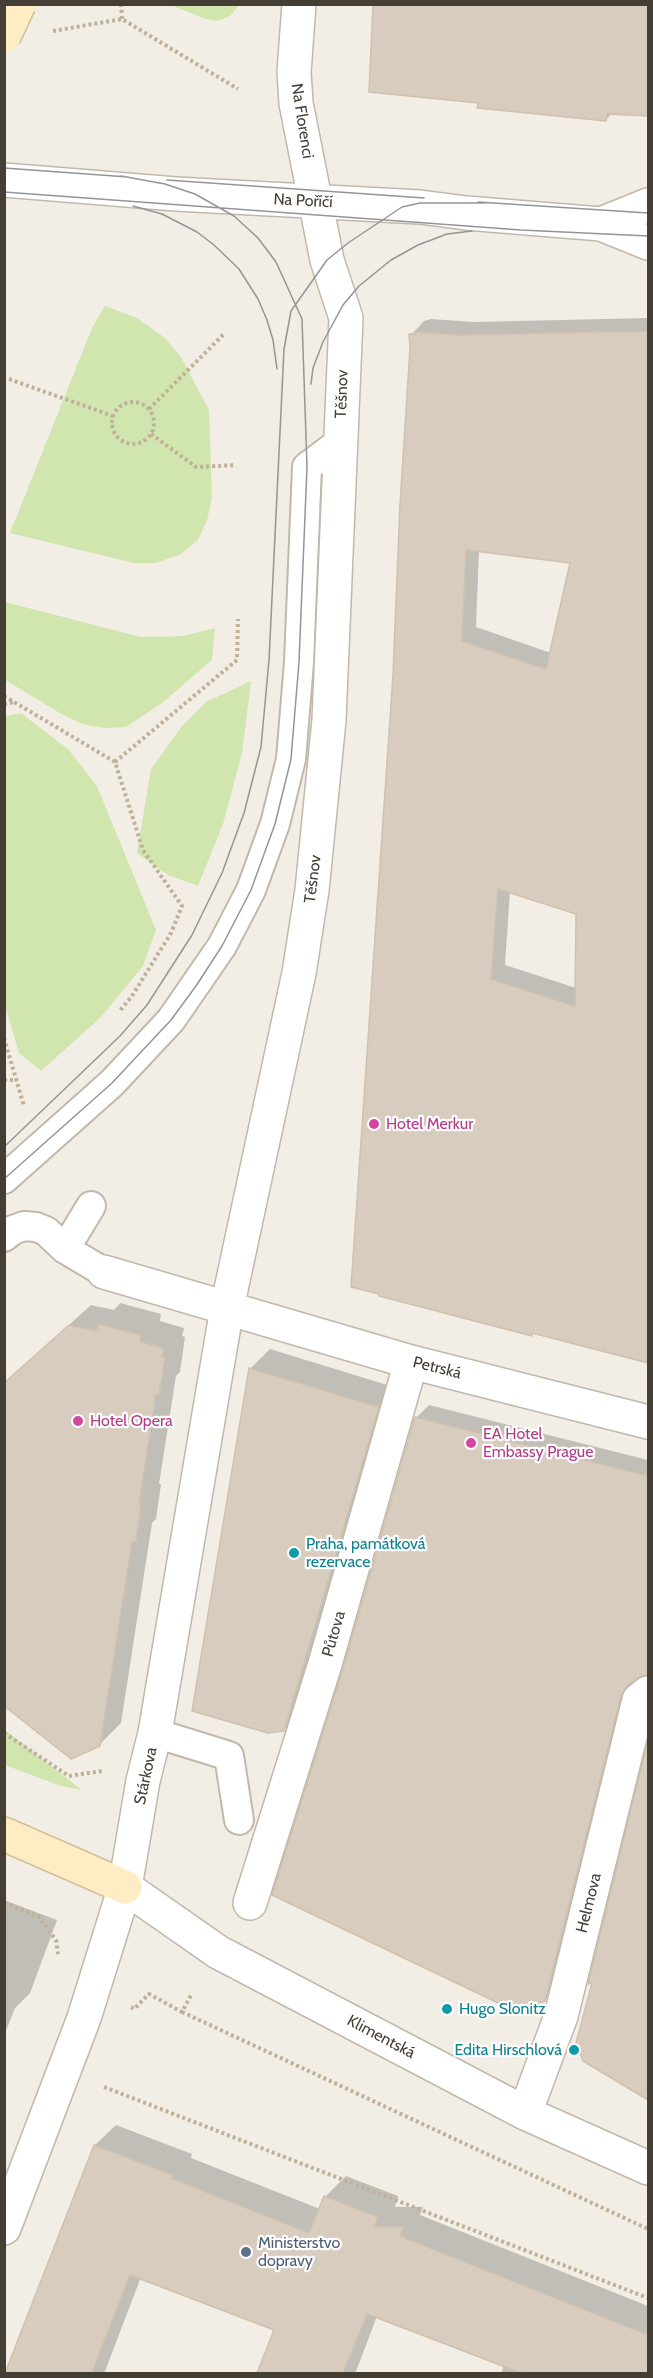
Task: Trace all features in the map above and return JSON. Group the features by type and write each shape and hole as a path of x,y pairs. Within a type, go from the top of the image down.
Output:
{"main road":[{"path":"4,36 19,4"},
{"path":"4,1834 125,1887"}],"street":[{"name":"Na Florenci","path":"299,4 294,72 296,103 316,201"},
{"name":"Na Poříčí","path":"4,180 109,189 420,207 601,224 648,243"},
{"name":"Těšnov","path":"226,1308 299,973 312,890 329,720 346,318 327,260 316,201"},
{"name":"Na Poříčí","path":"601,224 648,205"},
{"path":"104,1272 226,1308"},
{"name":"Petrská","path":"226,1308 411,1362 648,1422"},
{"name":"Stárkova","path":"4,2228 84,2018 125,1887 143,1781 155,1732 226,1308"},
{"name":"Půtova","path":"250,1904 325,1664 411,1362"},
{"name":"Helmova","path":"525,2113 561,2016 639,1700 648,1694"},
{"name":"Klimentská","path":"125,1887 218,1952 525,2113 648,2169"}],"lane":[{"name":"Na Poříčí","path":"601,224 648,225"},
{"path":"4,1179 112,1083 171,1020 222,946 251,890 275,824 291,759 299,662 307,467 340,442"},
{"path":"65,1249 91,1206"},
{"path":"4,1237 24,1226 36,1227 46,1231 65,1249 104,1272"},
{"path":"155,1732 229,1756 239,1820"}],"path":[{"path":"121,4 122,18"},
{"path":"52,31 122,18 238,89"},
{"path":"149,409 224,334"},
{"path":"9,379 113,416"},
{"path":"126,403 138,403 149,409 154,422 147,439 134,445 120,441 112,430 113,416 120,406 126,403"},
{"path":"151,434 196,467 236,465"},
{"path":"115,762 237,660 238,619"},
{"path":"4,696 115,762 143,850 182,906 171,933 132,996 118,1013"},
{"path":"4,704 15,702"},
{"path":"4,1038 25,1113 33,1104"},
{"path":"4,1080 17,1080"},
{"path":"4,1733 69,1776 104,1771 143,1781"},
{"path":"4,1903 38,1916 56,1940 59,1962"},
{"path":"130,2018 134,2009"},
{"path":"182,2012 648,2229"},
{"path":"105,2076 101,2086 648,2298"}],"green space":[{"path":"239,4 230,16 217,21 171,5"},
{"path":"105,306 137,318 165,338 181,357 209,410 212,497 207,521 198,540 181,554 156,563 134,563 10,533 92,328"},
{"path":"5,602 141,637 183,636 215,628 212,660 162,703 126,727 105,728 85,725 63,715 5,680"},
{"path":"251,681 242,753 223,824 198,886 168,875 137,853 151,769 182,726 206,702"},
{"path":"21,713 69,750 97,786 156,930 143,966 100,1018 41,1071 19,1053 5,1005 5,716"},
{"path":"4,1730 82,1790 61,1786 5,1765"}],"building":[{"path":"373,4 648,4 648,116 607,114 606,121 477,108 478,103 369,92"},
{"path":"648,331 648,1363 532,1333 532,1336 351,1287 393,675 409,334 416,334 416,332 459,335","holes":["466,550 570,563 546,669 462,641","498,889 576,914 575,1006 491,979"]},
{"path":"98,1324 141,1335 140,1342 164,1348 162,1357 165,1357 159,1395 156,1394 139,1504 141,1505 136,1542 132,1542 100,1746 71,1759 4,1706 4,1383 69,1325 96,1331"},
{"path":"249,1368 379,1407 284,1731 268,1733 192,1711"},
{"path":"415,1417 648,1476 648,1675 636,1678 621,1696 545,2001 517,2012 272,1895 343,1669"},
{"path":"648,1740 648,2100 583,2061 576,2043 592,1983 588,1984"},
{"name":"Ministerstvo dopravy","path":"94,2145 173,2175 171,2178 309,2233 324,2196 378,2217 375,2227 403,2227 400,2236 648,2335 648,2373 521,2373 367,2314 343,2373 257,2373 274,2330 130,2275 92,2373 5,2373"}],"tram line":[{"path":"4,168 128,177"},
{"path":"4,1179 112,1083 171,1020 196,986 222,946 251,890 275,824 291,759 299,662 307,467 302,319 276,262 258,238 234,216 195,194 165,184 121,176"},
{"path":"167,180 424,198"},
{"path":"4,192 521,230 648,236"},
{"path":"478,202 648,213"},
{"path":"4,1147 120,1036 147,1005 192,935 222,873 244,813 261,747 269,660 284,349 291,311 327,260 402,207 420,203 486,203"},
{"path":"133,206 162,214 197,232 239,269 258,299 267,320 273,340 277,369"},
{"path":"311,384 313,368 323,342 343,305 359,286 391,260 418,245 447,234 472,231"}],"place":[{"name":"Hotel Merkur","path":"374,1124"},
{"name":"Hotel Opera","path":"78,1421"},
{"name":"EA Hotel Embassy Prague","path":"471,1443"},
{"name":"Praha, památková rezervace","path":"294,1553"},
{"name":"Hugo Slonitz","path":"447,2009"},
{"name":"Edita Hirschlová","path":"574,2050"},
{"name":"Ministerstvo dopravy","path":"246,2252"}]}
